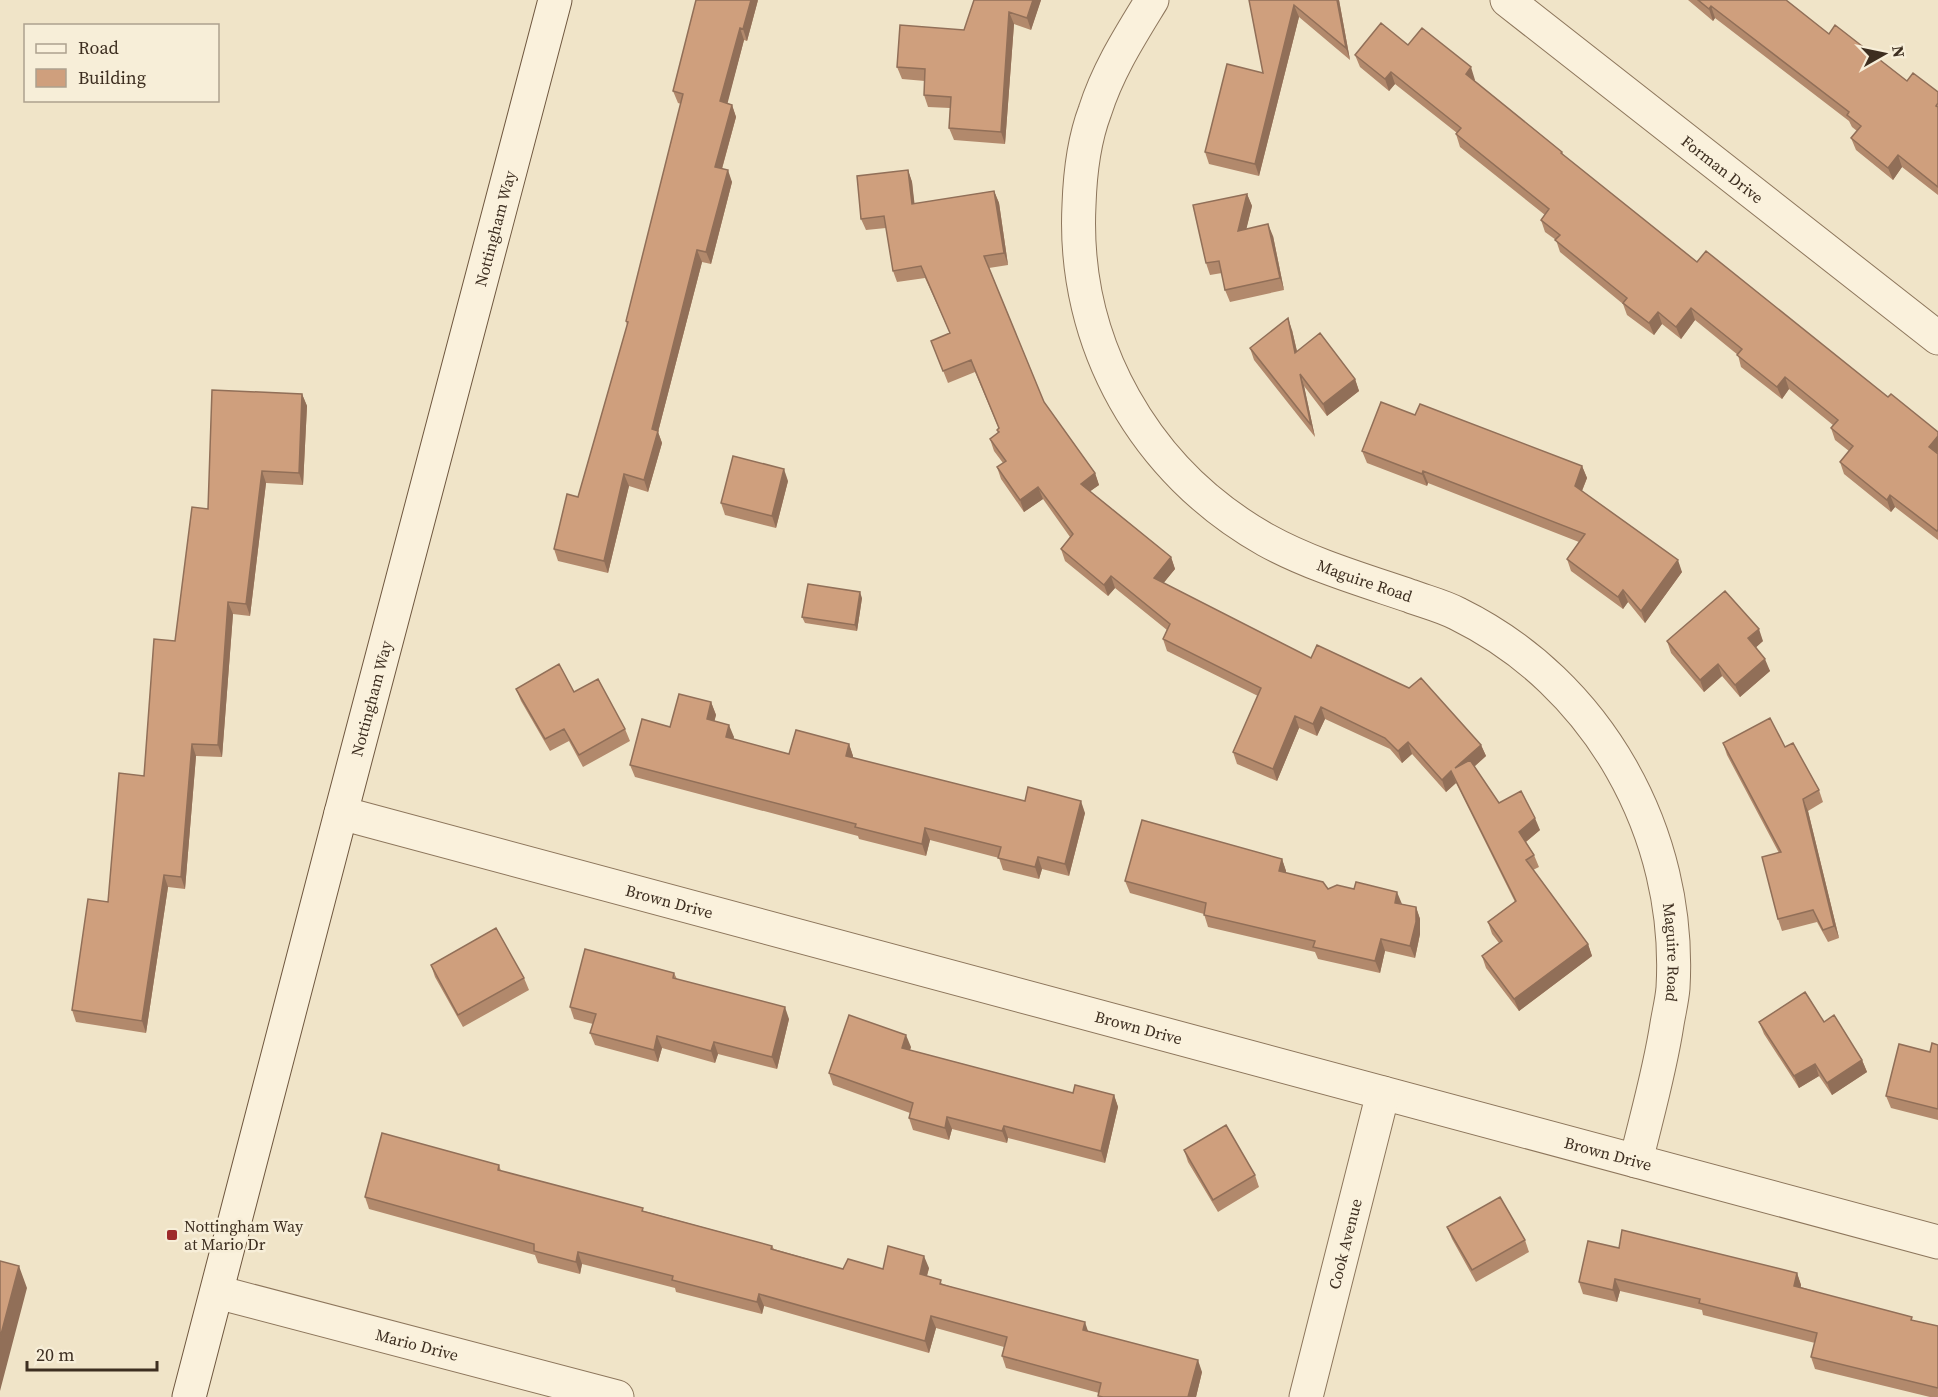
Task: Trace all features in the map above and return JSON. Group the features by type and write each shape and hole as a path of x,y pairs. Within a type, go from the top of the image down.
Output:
{"street":[{"name":"Nottingham Way","path":"189,1397 340,813 555,0"},
{"name":"Maguire Road","path":"1152,0 1118,54 1094,112 1080,174 1078,231 1084,288 1102,355 1134,417 1177,472 1220,510 1268,541 1326,566 1457,613 1509,644 1561,687 1604,739 1635,792 1659,854 1671,921 1673,989 1664,1047 1636,1161"},
{"name":"Forman Drive","path":"1508,0 1938,338"},
{"name":"Brown Drive","path":"340,813 1938,1242"},
{"name":"Cook Avenue","path":"1305,1397 1383,1093"},
{"name":"Mario Drive","path":"217,1292 617,1397"}],"building":[{"path":"696,0 751,0 743,29 740,28 720,101 732,105 715,167 728,170 706,252 697,250 652,429 658,431 644,480 624,474 604,561 554,549 567,494 578,497 628,322 626,321 683,94 673,91"},
{"path":"974,0 1033,0 1027,18 1009,12 1001,132 949,128 951,97 924,95 925,69 897,67 900,25 964,30"},
{"path":"1249,0 1337,0 1346,48 1294,5 1255,164 1205,152 1227,64 1263,73"},
{"path":"1698,0 1786,0 1829,34 1835,25 1907,81 1913,73 1938,92 1936,106 1938,107 1938,187 1898,155 1888,168 1851,138 1861,126 1847,115 1849,112 1711,6 1709,9"},
{"path":"1381,23 1408,45 1422,28 1471,67 1466,74 1697,262 1706,251 1888,397 1891,394 1938,432 1938,436 1929,447 1938,454 1937,531 1890,495 1887,500 1840,462 1853,446 1831,428 1838,420 1785,377 1777,387 1737,355 1742,349 1691,308 1676,327 1658,312 1649,323 1623,303 1627,298 1555,240 1560,235 1541,220 1549,209 1456,134 1461,128 1391,72 1385,79 1355,55"},
{"path":"908,170 912,204 994,191 1004,253 984,256 1044,402 1095,473 1081,484 1171,557 1154,578 1311,658 1317,645 1409,688 1421,678 1481,745 1455,768 1470,760 1499,803 1521,791 1535,818 1519,832 1534,855 1526,860 1588,944 1514,999 1482,956 1502,941 1488,922 1516,901 1451,771 1442,780 1408,742 1398,751 1385,738 1321,707 1313,724 1295,716 1273,769 1233,752 1261,688 1163,639 1170,624 1111,576 1104,585 1061,549 1073,534 1038,487 1020,500 997,467 1006,461 990,439 999,432 997,430 999,428 971,360 943,371 931,341 950,333 921,266 893,271 884,216 861,219 857,176"},
{"path":"1247,194 1238,231 1268,224 1280,278 1225,290 1219,261 1206,263 1193,205"},
{"path":"1288,318 1295,353 1320,333 1355,379 1323,404 1300,374 1311,425 1250,348"},
{"path":"212,390 302,394 299,473 262,471 246,604 228,602 218,745 192,744 181,877 164,875 142,1021 72,1010 88,899 108,902 119,773 144,776 154,639 175,641 192,507 208,509"},
{"path":"1381,402 1415,415 1420,404 1582,466 1575,486 1678,560 1641,611 1623,590 1618,597 1567,559 1585,534 1423,471 1422,474 1362,451"},
{"path":"733,456 784,469 772,516 721,503"},
{"path":"808,584 860,592 855,625 802,617"},
{"path":"1725,591 1759,629 1748,638 1765,659 1735,685 1718,664 1700,680 1667,641"},
{"path":"559,664 574,692 598,679 625,729 579,755 564,729 545,739 516,689"},
{"path":"679,694 711,702 707,719 729,725 726,737 789,754 796,730 849,744 846,756 1025,801 1028,787 1081,801 1065,864 1038,857 1035,867 998,858 1001,847 925,828 922,844 855,827 856,824 630,765 642,719 670,727"},
{"path":"1770,718 1785,747 1793,743 1819,790 1803,799 1834,926 1823,930 1813,910 1778,919 1762,857 1781,852 1723,743"},
{"path":"1142,820 1282,859 1279,871 1323,882 1328,889 1337,885 1354,889 1356,882 1397,892 1395,903 1416,907 1416,922 1410,946 1381,939 1375,961 1313,947 1315,941 1204,915 1206,903 1125,881"},
{"path":"496,928 524,978 458,1015 431,965"},
{"path":"585,949 674,973 673,978 785,1007 772,1057 714,1042 711,1051 657,1036 654,1050 590,1033 596,1014 570,1007"},
{"path":"1805,992 1824,1022 1834,1015 1862,1060 1827,1083 1815,1064 1794,1076 1759,1022"},
{"path":"849,1015 906,1035 902,1048 1073,1093 1075,1085 1114,1095 1101,1151 1004,1126 1002,1131 947,1117 945,1128 909,1118 913,1103 829,1073"},
{"path":"1932,1043 1938,1045 1938,1109 1886,1096 1899,1044 1930,1052"},
{"path":"1226,1125 1255,1175 1213,1200 1184,1150"},
{"path":"382,1133 499,1165 498,1170 643,1208 642,1211 772,1246 771,1249 843,1269 848,1259 883,1269 888,1246 924,1256 920,1274 941,1280 940,1284 1085,1322 1083,1330 1198,1360 1188,1397 1098,1396 1101,1383 1002,1356 1007,1337 931,1316 925,1341 759,1294 757,1302 672,1280 673,1276 578,1252 576,1262 534,1251 534,1244 365,1197"},
{"path":"1500,1197 1525,1240 1472,1270 1447,1227"},
{"path":"1622,1230 1797,1273 1794,1286 1938,1326 1938,1388 1811,1357 1817,1333 1699,1303 1700,1299 1615,1279 1613,1290 1579,1282 1588,1241 1619,1248"},
{"path":"0,1261 19,1266 0,1338"}],"place":[{"name":"Nottingham Way at Mario Dr","path":"172,1235"}]}
